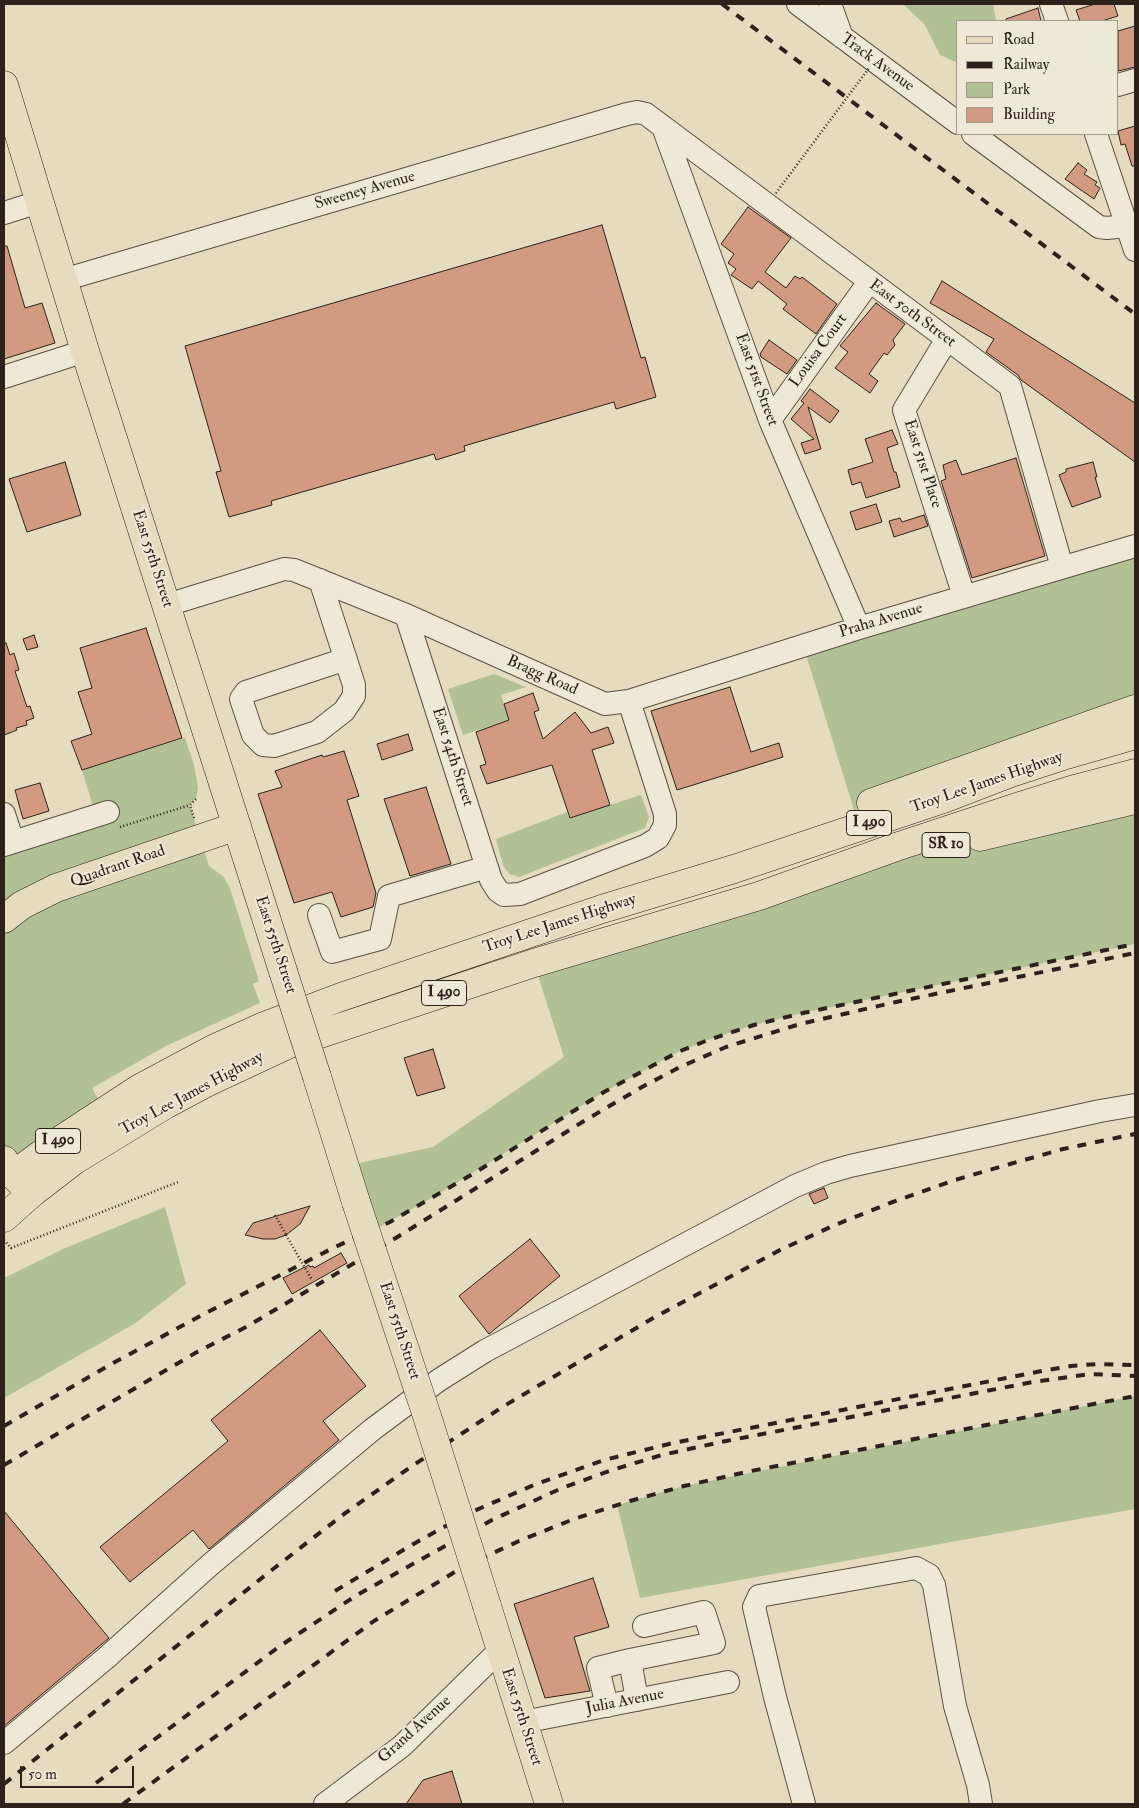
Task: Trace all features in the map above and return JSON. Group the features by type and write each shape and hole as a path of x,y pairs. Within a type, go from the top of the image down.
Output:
{"main road":[{"name":"East 55th Street","path":"4,86 84,351 167,605 356,1202 428,1416 549,1804"},
{"path":"602,909 745,850 1135,709"},
{"name":"Troy Lee James Highway","path":"13,1178 59,1141 140,1088 236,1038 264,1026 341,997 602,909 734,869 946,798 1011,773 1066,755 1135,736"},
{"name":"Troy Lee James Highway","path":"13,1178 75,1160 165,1105 224,1074 287,1045 534,963 759,896 896,847 1011,809 1071,790 1135,773"},
{"name":"SR 10","path":"759,896 940,847 1135,800"},
{"name":"Quadrant Road","path":"4,919 32,900 63,886 237,826"},
{"path":"4,1218 13,1178"}],"street":[{"name":"Track Avenue","path":"798,4 956,122"},
{"path":"830,4 842,37"},
{"path":"1051,4 1057,20"},
{"path":"1119,85 1135,80"},
{"name":"Sweeney Avenue","path":"63,280 627,114 637,112 646,114 664,127"},
{"name":"East 50th Street","path":"664,127 1010,386 1062,567"},
{"name":"East 51st Street","path":"664,127 770,420 859,628"},
{"path":"974,135 1099,227 1131,225"},
{"path":"1096,135 1131,225 1135,250"},
{"path":"4,214 39,202"},
{"name":"Louisa Court","path":"770,420 869,282"},
{"name":"East 51st Place","path":"947,339 904,410 964,596"},
{"path":"4,377 84,351"},
{"name":"Praha Avenue","path":"629,701 859,628 1135,546"},
{"name":"Bragg Road","path":"167,605 284,569 294,570 406,615 605,704 629,701"},
{"path":"320,580 346,659 354,685 354,696 344,711 317,732 274,746 263,745 253,735 241,699 246,692 346,659"},
{"name":"East 54th Street","path":"406,615 487,867 498,891 504,895 520,894 645,846 658,838 666,825 665,814 629,701"},
{"path":"4,814 8,844 108,812"},
{"path":"319,915 332,952 380,938 389,896 487,867"},
{"path":"4,1743 106,1658 218,1558 372,1429 417,1395 485,1350 795,1186 826,1173 850,1166 1135,1105"},
{"path":"804,1804 775,1697 754,1607 759,1596 916,1568 929,1575 934,1584 955,1706 978,1785 980,1804"},
{"path":"607,1706 598,1668 714,1643 704,1612 644,1626"},
{"name":"Grand Avenue","path":"325,1804 402,1746 500,1650"},
{"path":"630,1660 637,1700"},
{"name":"Julia Avenue","path":"523,1722 728,1682"}],"path":[{"path":"776,194 869,68"},
{"path":"179,808 190,805 196,799"},
{"path":"190,805 194,817"},
{"path":"4,1240 11,1248 178,1182"},
{"path":"275,1215 312,1280"}],"green space":[{"path":"903,4 993,4 996,20 956,20 956,62 940,55 925,25"},
{"path":"1135,546 1135,709 854,810 803,645"},
{"path":"494,674 526,687 501,695 509,720 463,735 448,689"},
{"path":"185,738 194,765 198,787 196,799 190,805 209,866 223,876 230,888 259,981 253,984 260,1003 166,1046 92,1088 105,1110 59,1141 4,1160 4,845 96,816 82,770"},
{"path":"641,795 649,817 645,828 519,877 509,874 503,865 496,839 567,812 570,818"},
{"path":"1135,800 1135,944 803,1013 754,1025 708,1040 678,1052 604,1092 435,1196 367,1234 345,1166 433,1147 564,1057 534,963 940,847"},
{"path":"165,1207 186,1284 134,1324 4,1398 4,1278 63,1249"},
{"path":"1135,1396 1135,1509 640,1598 617,1505 684,1486"}],"building":[{"path":"1095,4 1114,4 1118,16 1105,20 1080,20 1076,10"},
{"path":"1038,8 1041,20 1006,20"},
{"path":"1135,26 1135,67 1119,71 1119,31"},
{"path":"1135,126 1135,166 1132,166 1125,144 1121,145 1119,131"},
{"path":"1078,163 1087,170 1084,174 1097,182 1095,185 1100,188 1094,199 1065,179"},
{"path":"748,207 791,238 765,272 786,288 795,276 800,279 802,277 837,304 816,334 783,309 787,304 758,281 752,289 731,275 736,269 728,263 734,254 721,244"},
{"path":"602,225 641,358 645,357 656,397 616,409 614,402 464,446 465,451 436,460 434,454 271,501 272,505 229,517 216,472 221,471 185,346"},
{"path":"4,246 7,246 25,308 42,303 55,343 4,359"},
{"path":"942,281 1135,403 1135,462 1021,380 1018,375 986,352 994,339 930,303"},
{"path":"876,303 905,324 893,340 895,345 887,355 884,353 869,374 878,381 870,393 835,368 848,352 840,346"},
{"path":"769,340 797,360 787,374 761,357 760,354"},
{"path":"810,389 839,411 830,423 808,407 821,449 805,454 801,443 814,439 791,419 804,403 801,401"},
{"path":"892,430 898,444 887,448 900,487 866,498 861,482 852,485 848,470 873,462 865,439"},
{"path":"1016,458 1045,556 972,578 941,481 946,479 943,465 956,460 962,475"},
{"path":"65,462 81,515 27,532 9,479"},
{"path":"1093,462 1101,497 1072,507 1059,475 1066,472 1066,469"},
{"path":"876,504 882,522 856,530 850,512"},
{"path":"924,515 928,526 894,537 889,521 900,518 902,522"},
{"path":"146,628 182,738 82,770 71,741 92,734 78,692 92,688 80,648"},
{"path":"34,635 38,647 27,650 23,639"},
{"path":"6,643 10,655 14,653 19,670 15,671 27,707 30,706 34,718 26,721 27,725 16,728 17,730 4,735 4,644"},
{"path":"730,687 751,752 779,743 783,757 677,790 651,711"},
{"path":"533,693 539,710 534,712 543,739 575,712 591,733 608,727 614,743 592,750 610,805 570,818 552,765 487,784 480,766 486,764 476,732 509,720 504,704"},
{"path":"408,734 413,750 382,760 377,744"},
{"path":"344,751 359,796 347,800 376,893 373,907 341,917 332,892 294,903 258,794 282,787 275,771 322,755 323,757"},
{"path":"40,783 49,811 23,819 15,790"},
{"path":"426,787 451,864 410,876 384,799"},
{"path":"433,1049 445,1088 417,1096 404,1058"},
{"path":"824,1188 828,1198 814,1204 809,1194"},
{"path":"310,1206 300,1224 286,1235 275,1239 263,1239 245,1235 253,1223"},
{"path":"530,1239 560,1276 489,1334 459,1296"},
{"path":"341,1253 347,1263 292,1294 283,1278 309,1265 314,1268"},
{"path":"320,1330 366,1386 323,1421 339,1440 209,1549 193,1530 130,1582 100,1547 228,1441 211,1420"},
{"path":"4,1511 109,1638 4,1726"},
{"path":"593,1578 609,1627 574,1637 590,1691 545,1698 514,1604"},
{"path":"452,1771 462,1804 406,1804 423,1780"}],"railway":[{"path":"722,4 1135,314"},
{"path":"4,1426 115,1362 204,1314 335,1247 390,1222 476,1172 604,1092 678,1052 754,1025 803,1013 1135,944"},
{"path":"4,1465 197,1352 246,1327 383,1246 584,1121 680,1067 726,1047 800,1024 896,1002 1135,953"},
{"path":"4,1784 344,1514 412,1466 504,1406 655,1317 780,1250 890,1203 955,1180 1063,1149 1135,1134"},
{"path":"335,1591 467,1514 536,1484 604,1460 673,1443 1042,1371 1097,1364 1135,1365"},
{"path":"96,1783 280,1646 357,1595 492,1520 562,1488 662,1455 721,1442 1033,1382 1091,1374 1135,1376"},
{"path":"123,1804 374,1621 463,1567 519,1541 574,1519 684,1486 751,1471 1135,1396"}]}
